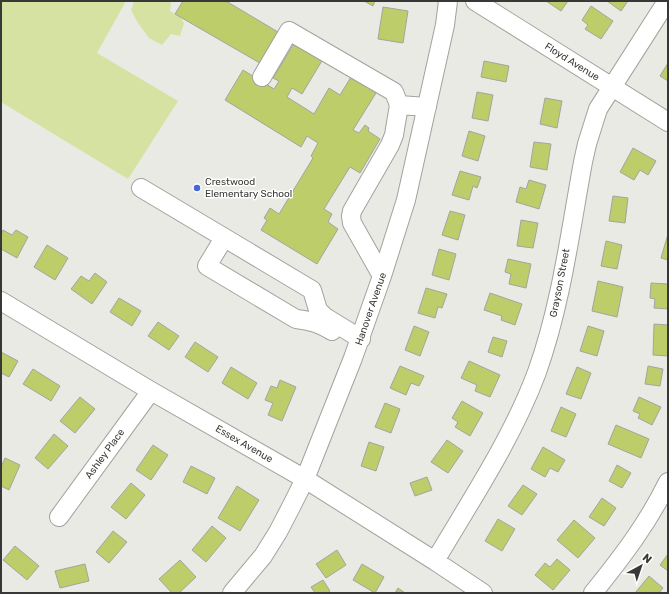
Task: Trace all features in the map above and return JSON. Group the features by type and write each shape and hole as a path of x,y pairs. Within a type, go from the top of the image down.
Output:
{"street":[{"name":"Hanover Avenue","path":"232,593 266,550 278,532 305,479 359,343 406,200 445,25 448,1"},
{"name":"Floyd Avenue","path":"475,1 668,122"},
{"name":"Grayson Street","path":"435,561 506,440 523,407 537,372 559,296 587,144 598,109 666,1"},
{"path":"262,78 289,31 394,92 399,105 394,135 390,145 352,211 351,216 352,223 382,276"},
{"path":"399,105 427,107"},
{"path":"141,188 312,290 318,310 359,343"},
{"path":"224,238 207,266 296,319 311,320 359,343"},
{"name":"Essex Avenue","path":"1,301 150,391 305,479 483,593"},
{"name":"Ashley Place","path":"60,517 150,391"},
{"path":"593,593 637,536 658,503 668,482"}],"green space":[{"path":"1,1 126,1 97,53 178,101 128,179 1,102"},
{"path":"134,1 168,1 171,3 170,11 181,18 184,23 180,36 171,34 162,45 149,38 131,10"}],"building":[{"path":"183,1 226,1 283,35 265,66 175,14"},
{"path":"364,1 375,1 373,6"},
{"path":"546,1 568,1 561,11"},
{"path":"607,1 628,1 621,11"},
{"path":"591,6 613,21 601,39 585,29 588,25 582,20"},
{"path":"383,7 408,11 403,43 378,39"},
{"path":"295,42 323,59 302,94 292,88 287,97 314,114 329,88 340,95 351,77 376,93 353,130 359,133 365,125 369,128 368,131 380,139 360,173 350,167 324,209 332,214 328,222 338,229 317,264 261,230 267,220 264,218 270,208 279,214 313,158 311,156 318,143 307,136 301,147 225,100 243,70 274,89 279,81 273,78"},
{"path":"484,61 509,66 506,82 481,77"},
{"path":"668,63 668,81 660,76"},
{"path":"477,92 493,95 488,121 472,118"},
{"path":"545,98 562,101 557,128 540,124"},
{"path":"469,131 485,136 478,161 462,156"},
{"path":"534,142 551,144 547,170 530,167"},
{"path":"633,148 656,161 648,175 640,170 634,180 620,172"},
{"path":"460,171 481,177 477,188 473,186 469,200 452,195"},
{"path":"529,180 546,185 539,209 516,202 520,187 526,189"},
{"path":"613,196 628,198 625,223 609,221"},
{"path":"450,211 465,215 458,240 442,235"},
{"path":"521,220 538,223 533,248 517,246"},
{"path":"3,230 12,235 16,230 28,237 17,258 1,249 1,234"},
{"path":"668,234 668,260 661,258"},
{"path":"606,241 622,245 617,269 601,266"},
{"path":"47,245 68,258 55,280 34,267"},
{"path":"439,249 456,254 449,280 432,275"},
{"path":"508,259 531,264 526,288 509,284 511,274 505,272"},
{"path":"95,273 107,282 92,304 71,289 81,276 89,281"},
{"path":"598,281 623,287 617,317 592,311"},
{"path":"651,283 668,284 668,309 654,308 655,299 650,298"},
{"path":"426,288 447,294 442,308 438,307 435,318 418,313"},
{"path":"490,293 522,304 515,325 501,320 502,316 484,310"},
{"path":"119,298 141,311 132,326 110,312"},
{"path":"158,322 179,336 169,350 148,336"},
{"path":"654,324 668,325 668,356 653,355"},
{"path":"414,326 429,332 420,356 405,350"},
{"path":"588,326 604,331 597,356 580,351"},
{"path":"493,337 507,341 502,357 488,352"},
{"path":"195,342 218,357 208,372 185,357"},
{"path":"1,352 18,361 9,377 1,373"},
{"path":"469,361 500,375 490,397 475,391 477,385 461,378"},
{"path":"400,366 424,376 419,386 411,383 406,395 390,388"},
{"path":"648,366 663,369 660,386 645,384"},
{"path":"231,367 257,383 248,399 222,383"},
{"path":"577,367 591,373 581,399 566,394"},
{"path":"33,369 60,386 51,401 23,384"},
{"path":"280,380 296,387 282,421 268,415 273,403 265,400 271,386 277,388"},
{"path":"80,397 95,409 75,433 60,421"},
{"path":"639,397 661,407 652,425 638,418 640,414 633,411"},
{"path":"462,401 483,413 470,436 455,427 458,422 452,418"},
{"path":"385,403 400,409 391,433 375,427"},
{"path":"561,407 576,414 566,437 551,431"},
{"path":"616,425 649,439 641,458 608,444"},
{"path":"54,434 68,446 48,469 35,458"},
{"path":"447,440 463,451 448,473 431,462"},
{"path":"369,442 384,447 376,471 361,466"},
{"path":"153,445 168,455 151,480 136,470"},
{"path":"543,447 565,460 558,472 550,468 545,477 531,469"},
{"path":"5,458 20,465 9,490 1,486 1,467"},
{"path":"617,465 631,473 622,488 609,481"},
{"path":"191,466 215,478 207,494 183,482"},
{"path":"427,477 432,490 415,496 410,483"},
{"path":"131,483 145,495 126,519 111,507"},
{"path":"523,485 537,494 522,515 508,506"},
{"path":"237,486 259,500 240,531 218,518"},
{"path":"602,498 616,508 604,526 589,517"},
{"path":"498,519 515,529 502,551 485,541"},
{"path":"574,520 595,538 578,558 557,540"},
{"path":"212,526 226,538 206,562 192,550"},
{"path":"113,531 127,542 109,563 96,552"},
{"path":"15,546 39,566 27,580 3,560"},
{"path":"337,550 346,565 326,578 316,564"},
{"path":"668,554 668,571 660,565"},
{"path":"557,559 570,570 553,590 535,575 545,563 550,567"},
{"path":"180,560 196,577 179,593 172,593 159,579"},
{"path":"85,564 89,581 60,588 55,571"},
{"path":"362,564 384,577 375,593 353,580"},
{"path":"649,576 663,588 659,593 635,593"},
{"path":"323,580 330,591 327,593 315,593 311,587"},
{"path":"398,588 405,593 395,593"}],"place":[{"name":"Crestwood Elementary School","path":"197,188"}]}
